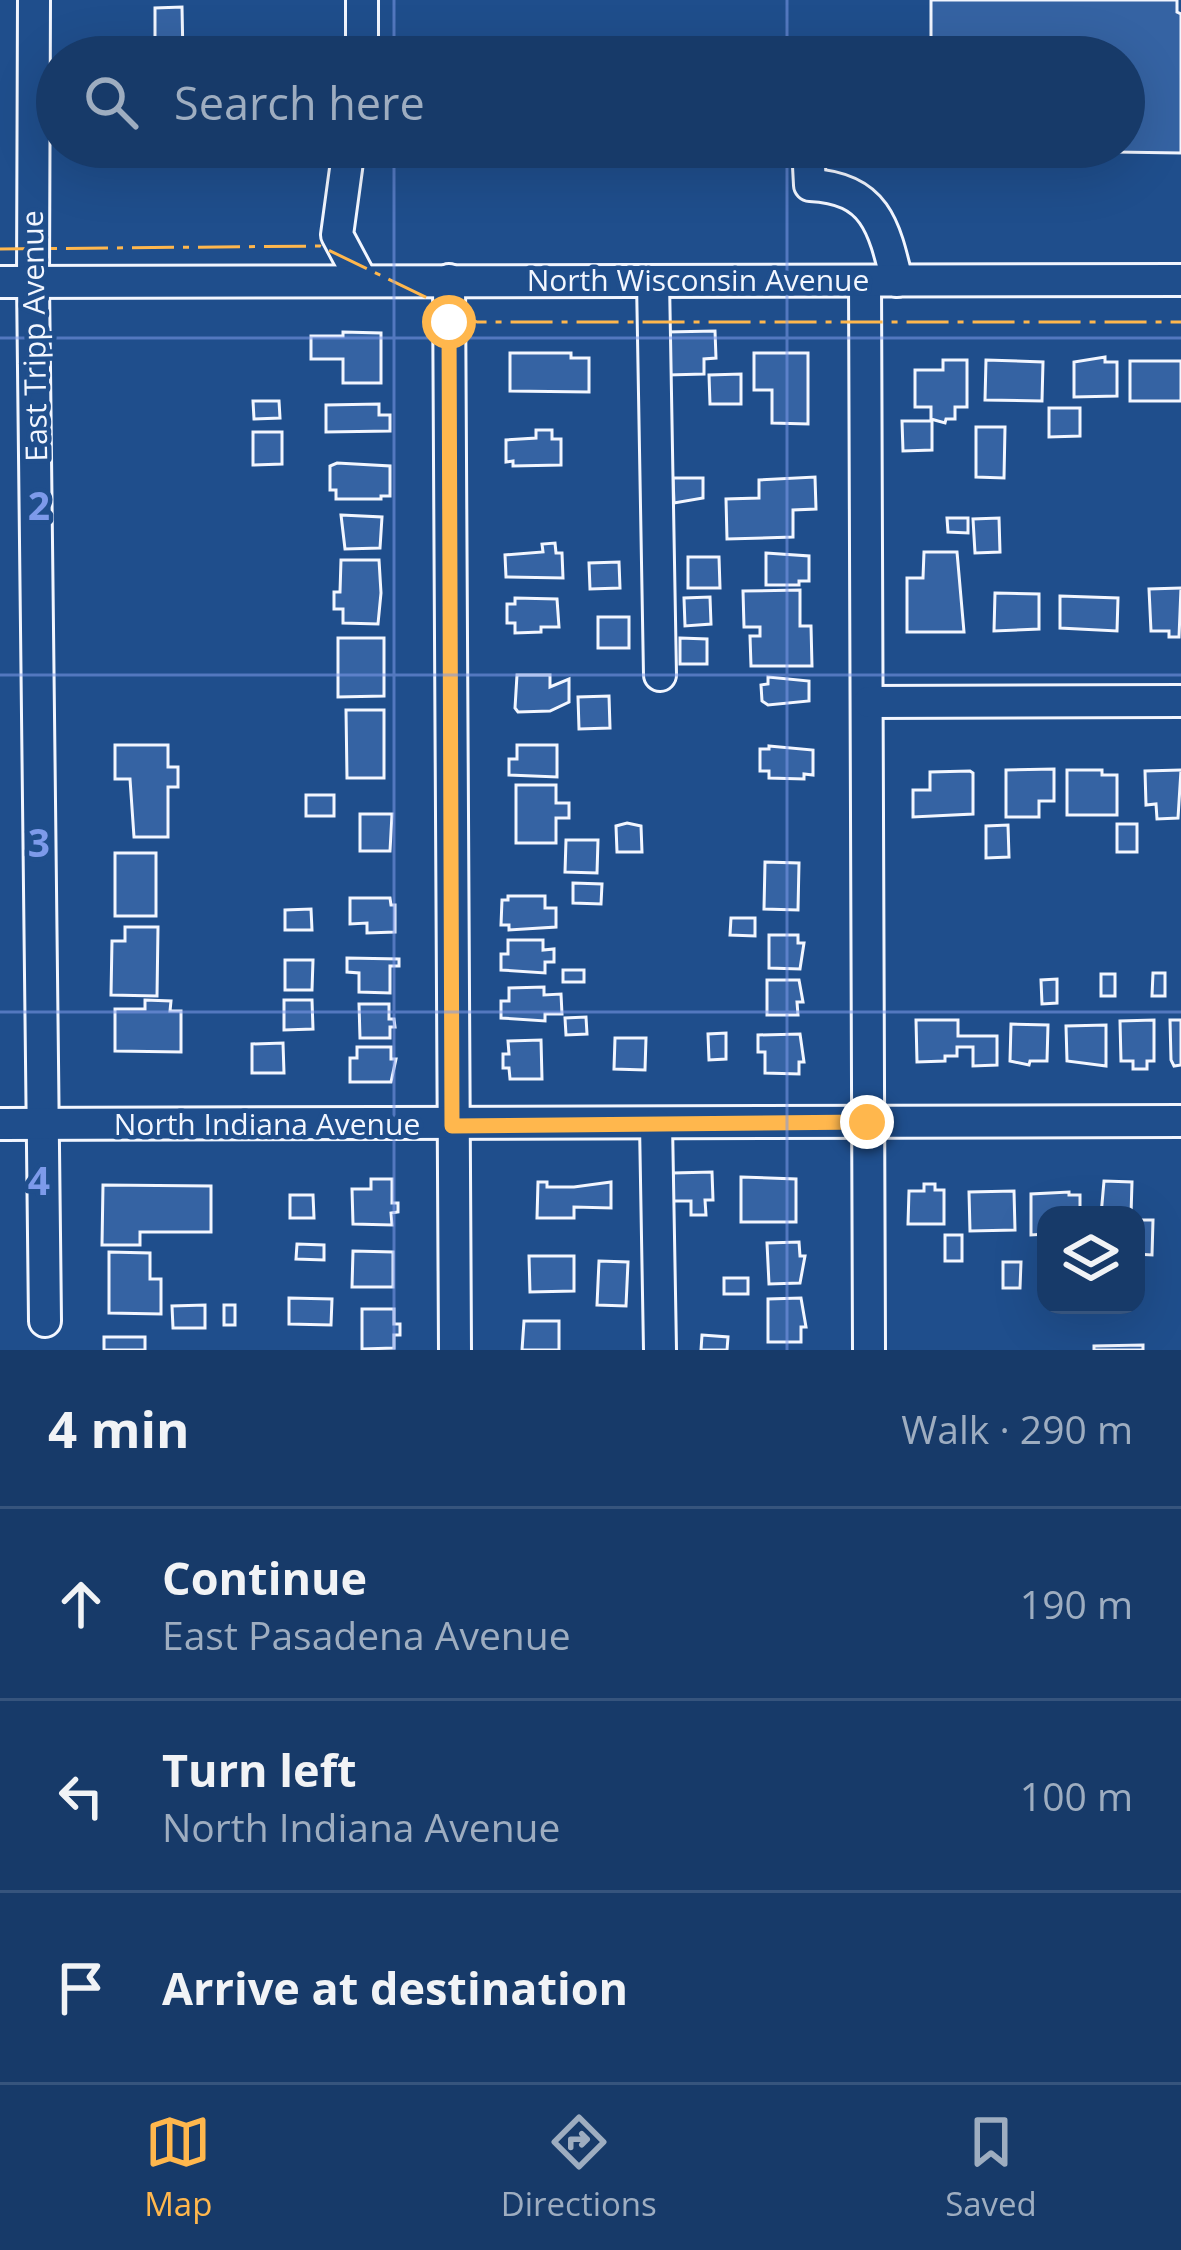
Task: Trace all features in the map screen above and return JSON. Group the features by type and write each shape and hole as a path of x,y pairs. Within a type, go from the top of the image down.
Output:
{"street":[{"name":"East Tripp Avenue","path":"34,0 45,1321"},
{"path":"362,0 362,36"},
{"path":"347,168 337,235 361,280"},
{"path":"809,168 810,185 830,186 856,196 874,214 884,231 896,281"},
{"path":"449,280 455,1350"},
{"path":"653,280 660,675"},
{"name":"North Wisconsin Avenue","path":"0,282 1181,280"},
{"path":"865,281 869,1350"},
{"path":"869,702 1181,701"},
{"name":"North Indiana Avenue","path":"0,1124 1181,1121"},
{"path":"656,1124 659,1350"}],"building":[{"path":"931,0 1177,0 1181,14 1181,153 1145,152 1145,36 931,36"},
{"path":"182,7 183,36 155,36 155,8"},
{"path":"715,331 716,358 704,359 704,374 668,375 667,332"},
{"path":"343,332 381,333 381,383 343,383 343,359 311,359 311,336 343,336"},
{"path":"510,353 571,353 571,358 589,358 589,392 510,391"},
{"path":"754,353 808,353 808,424 772,423 772,390 754,390"},
{"path":"1105,357 1105,362 1117,362 1117,396 1074,397 1074,362"},
{"path":"943,360 967,360 967,407 955,407 955,419 945,423 931,419 931,407 915,407 915,370 943,370"},
{"path":"986,360 1043,362 1042,401 985,400"},
{"path":"1130,361 1181,361 1181,401 1130,401"},
{"path":"741,374 741,404 710,404 709,375"},
{"path":"253,401 279,401 280,418 254,419"},
{"path":"379,404 379,415 390,415 390,431 326,432 326,405"},
{"path":"1049,408 1080,408 1080,436 1049,437"},
{"path":"902,421 932,421 932,450 903,451"},
{"path":"976,427 1005,427 1004,478 976,477"},
{"path":"536,430 552,430 552,439 561,439 561,465 513,466 513,461 506,462 506,440 536,438"},
{"path":"253,432 282,432 282,464 253,465"},
{"path":"330,466 390,466 390,496 336,499 336,490 330,490"},
{"path":"815,477 816,509 793,510 793,537 727,539 726,499 759,498 759,480"},
{"path":"673,478 703,478 703,498 674,503"},
{"path":"341,515 382,517 380,548 345,549"},
{"path":"947,518 968,518 968,533 948,532"},
{"path":"999,518 1000,552 975,553 973,519"},
{"path":"555,543 556,553 562,553 563,578 506,577 505,555 543,552 542,544"},
{"path":"924,552 957,552 964,632 907,632 907,578 923,578"},
{"path":"766,553 809,556 809,581 766,585"},
{"path":"688,557 719,557 720,588 688,588"},
{"path":"341,560 379,560 378,624 343,623 343,609 334,609"},
{"path":"619,562 620,588 590,589 589,563"},
{"path":"1181,588 1179,637 1169,637 1169,631 1151,631 1149,589"},
{"path":"800,590 800,626 811,626 812,666 751,666 750,636 760,636 760,627 744,627 743,591"},
{"path":"995,593 1039,594 1039,629 994,631"},
{"path":"1060,596 1118,598 1117,631 1060,628"},
{"path":"710,597 711,624 685,626 684,598"},
{"path":"515,598 557,599 559,627 515,633 515,623 507,623 507,604 515,604"},
{"path":"598,617 629,617 629,648 598,648"},
{"path":"338,638 384,638 384,696 338,697"},
{"path":"680,638 707,639 707,664 680,664"},
{"path":"517,675 550,675 550,687 569,679 569,702 550,711 518,712"},
{"path":"768,677 809,681 809,701 768,705 762,701 761,685 768,684"},
{"path":"609,696 610,728 579,729 578,697"},
{"path":"346,710 384,710 384,778 347,778"},
{"path":"115,745 168,745 168,767 178,767 178,787 168,787 168,837 134,837 130,779 115,779"},
{"path":"517,745 557,745 557,777 509,775 509,759 517,759"},
{"path":"760,749 813,750 813,775 769,778 769,771 760,771"},
{"path":"1054,769 1054,801 1039,801 1039,817 1006,817 1006,770"},
{"path":"1067,770 1117,775 1117,815 1067,815"},
{"path":"1181,770 1178,818 1157,819 1156,804 1146,805 1145,771"},
{"path":"970,771 973,814 913,817 913,790 930,790 930,772"},
{"path":"516,785 556,785 556,803 569,803 569,818 556,818 556,843 516,843"},
{"path":"306,795 334,795 334,816 306,816"},
{"path":"360,814 392,814 390,851 360,851"},
{"path":"1117,824 1137,824 1137,852 1117,852"},
{"path":"1008,825 1009,857 986,858 986,826"},
{"path":"616,826 641,826 642,852 617,852"},
{"path":"566,840 598,840 597,873 565,872"},
{"path":"115,853 156,853 156,916 115,916"},
{"path":"765,862 799,863 798,910 764,909"},
{"path":"573,883 602,884 601,904 573,903"},
{"path":"545,896 545,908 556,908 556,927 509,930 509,925 501,925 502,900"},
{"path":"350,898 390,898 395,905 395,932 367,933 367,923 350,924"},
{"path":"311,909 312,930 285,930 285,910"},
{"path":"731,918 755,918 755,936 730,935"},
{"path":"125,927 158,927 157,996 111,995 112,941 125,941"},
{"path":"769,935 798,935 798,943 804,943 800,969 769,968"},
{"path":"508,940 543,940 543,950 554,949 554,962 545,962 545,973 501,970 501,954 508,954"},
{"path":"347,958 399,959 399,966 390,966 390,993 359,992 359,973 347,972"},
{"path":"285,960 313,960 312,990 285,990"},
{"path":"563,970 584,970 584,982 563,982"},
{"path":"1153,973 1165,973 1165,996 1152,996"},
{"path":"1101,974 1115,974 1115,996 1101,996"},
{"path":"1057,979 1057,1003 1042,1004 1041,980"},
{"path":"767,980 799,980 803,1002 797,1002 798,1015 767,1015"},
{"path":"544,987 544,995 561,994 562,1014 545,1014 545,1021 501,1018 501,1001 509,1001 509,988"},
{"path":"145,1000 171,1001 170,1011 181,1011 181,1052 115,1051 115,1009 145,1009"},
{"path":"284,1000 312,1000 313,1029 284,1030"},
{"path":"359,1004 389,1004 389,1019 394,1019 395,1027 390,1027 390,1038 360,1038"},
{"path":"586,1017 587,1034 566,1035 565,1018"},
{"path":"916,1020 958,1020 958,1036 997,1036 997,1065 973,1066 973,1047 957,1047 957,1056 945,1056 945,1061 917,1062"},
{"path":"1154,1020 1154,1061 1147,1061 1147,1069 1133,1069 1133,1061 1121,1061 1120,1021"},
{"path":"1170,1020 1181,1020 1181,1065 1174,1066 1171,1060"},
{"path":"1011,1024 1048,1025 1047,1061 1030,1061 1029,1065 1010,1061"},
{"path":"1106,1025 1106,1066 1067,1061 1066,1026"},
{"path":"726,1033 726,1059 709,1060 708,1034"},
{"path":"800,1034 804,1062 799,1062 799,1074 765,1073 765,1052 758,1052 758,1035"},
{"path":"615,1038 646,1038 645,1070 614,1069"},
{"path":"541,1040 542,1079 510,1079 509,1068 503,1068 508,1041"},
{"path":"283,1043 284,1073 252,1073 252,1044"},
{"path":"357,1047 391,1047 391,1059 396,1059 391,1082 350,1082 350,1058 357,1058"},
{"path":"712,1172 713,1200 705,1200 706,1215 691,1215 691,1201 673,1201 673,1173"},
{"path":"741,1177 796,1179 796,1222 741,1222"},
{"path":"371,1179 392,1179 392,1203 398,1203 398,1212 391,1213 392,1225 353,1224 352,1189 371,1189"},
{"path":"1104,1181 1132,1182 1131,1206 1102,1206"},
{"path":"538,1182 547,1182 547,1187 574,1187 611,1182 611,1208 574,1207 574,1218 537,1218"},
{"path":"924,1184 944,1190 944,1224 908,1224 909,1191 924,1191"},
{"path":"103,1185 211,1186 211,1232 140,1232 140,1245 102,1245"},
{"path":"1014,1191 1015,1230 970,1231 969,1192"},
{"path":"1069,1192 1080,1195 1080,1206 1037,1206 1037,1235 1031,1235 1031,1194"},
{"path":"290,1195 313,1195 314,1218 290,1218"},
{"path":"1145,1220 1153,1220 1152,1255 1145,1255"},
{"path":"945,1235 962,1235 962,1261 945,1261"},
{"path":"799,1242 800,1256 805,1256 800,1283 769,1284 767,1243"},
{"path":"297,1244 324,1245 324,1260 296,1259"},
{"path":"353,1251 393,1252 393,1287 352,1287"},
{"path":"109,1252 150,1253 150,1279 161,1279 161,1314 109,1313"},
{"path":"529,1256 574,1256 574,1291 530,1292"},
{"path":"599,1261 628,1262 626,1306 597,1305"},
{"path":"1003,1262 1021,1262 1020,1288 1003,1288"},
{"path":"724,1278 748,1278 748,1294 724,1294"},
{"path":"289,1298 332,1299 331,1325 289,1324"},
{"path":"801,1298 806,1327 801,1327 801,1342 768,1342 768,1299"},
{"path":"205,1305 205,1328 173,1328 172,1306"},
{"path":"224,1305 235,1305 235,1325 224,1325"},
{"path":"362,1309 394,1309 400,1335 394,1335 394,1348 362,1349"},
{"path":"524,1321 559,1321 559,1350 522,1350"},
{"path":"702,1335 728,1337 727,1350 701,1350"},
{"path":"104,1337 145,1337 145,1350 104,1350"},
{"path":"1143,1345 1143,1350 1094,1350 1094,1346"}],"power":[{"path":"0,249 320,246 477,322 1181,322"}],"route":[{"path":"449,322 452,1126 867,1122"}]}
